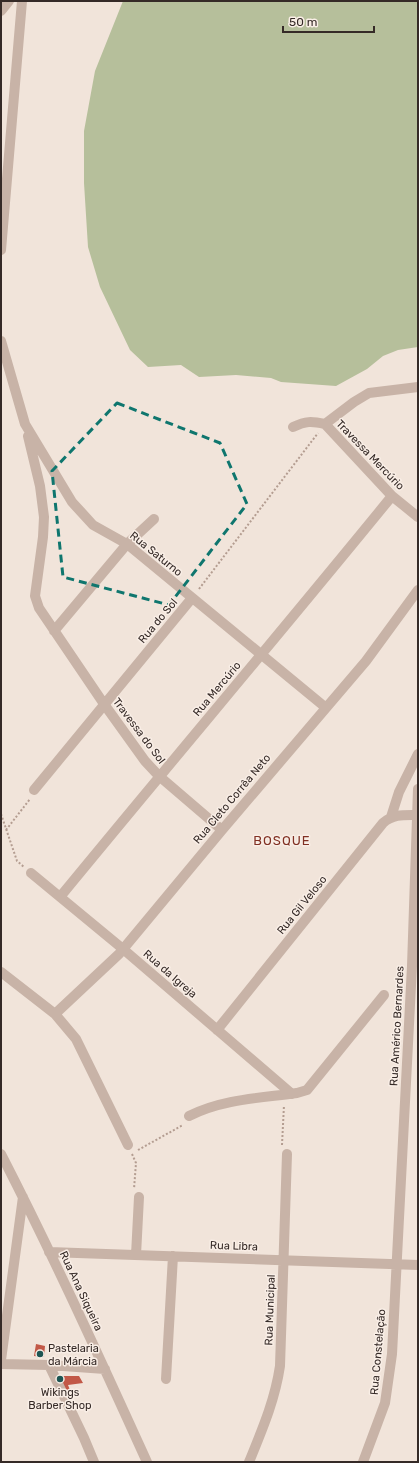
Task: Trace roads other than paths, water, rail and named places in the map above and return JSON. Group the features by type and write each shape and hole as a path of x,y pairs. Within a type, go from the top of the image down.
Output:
{"street":[{"path":"1,11 9,1"},
{"path":"1,250 22,1"},
{"name":"Rua Saturno","path":"1,341 25,424 72,502 93,525 127,544 325,707"},
{"path":"293,427 312,421 325,424 354,402 369,393 418,387"},
{"name":"Travessa do Sol","path":"25,424 40,486 44,517 43,537 35,596 39,608 104,704 145,761 159,776 222,830"},
{"name":"Travessa Mercúrio","path":"325,424 392,496 418,517"},
{"name":"Rua Mercúrio","path":"60,897 392,496"},
{"path":"54,631 127,544 154,519"},
{"name":"Rua Cleto Corrêa Neto","path":"55,1014 114,960 325,707 366,661 418,590"},
{"name":"Rua do Sol","path":"34,790 192,598"},
{"path":"391,817 399,792 418,754"},
{"name":"Rua Américo Bernardes","path":"397,1264 415,962 418,788"},
{"path":"391,817 397,815 417,815"},
{"name":"Rua Gil Veloso","path":"216,1030 379,827 391,817"},
{"name":"Rua da Igreja","path":"31,873 123,949 288,1094"},
{"path":"1,972 55,1014 69,1030 82,1049 130,1149"},
{"path":"189,1116 201,1110 227,1102 303,1092 310,1087 384,995"},
{"name":"Rua Ana Siqueira","path":"1,1154 4,1163 49,1252 105,1369 147,1462"},
{"name":"Rua Municipal","path":"249,1462 271,1407 278,1381 281,1350 287,1154"},
{"path":"136,1193 136,1255"},
{"path":"1,1360 22,1197"},
{"name":"Rua Libra","path":"49,1252 418,1265"},
{"path":"166,1379 173,1256"},
{"name":"Rua Constelação","path":"363,1462 386,1403 392,1354 397,1264"},
{"path":"1,1364 49,1365 105,1369"},
{"path":"49,1365 94,1462"}],"place":[{"name":"Pastelaria da Márcia","path":"40,1354"},
{"name":"Wikings Barber Shop","path":"60,1379"}],"district":[{"name":"BOSQUE","path":"282,840"}]}
